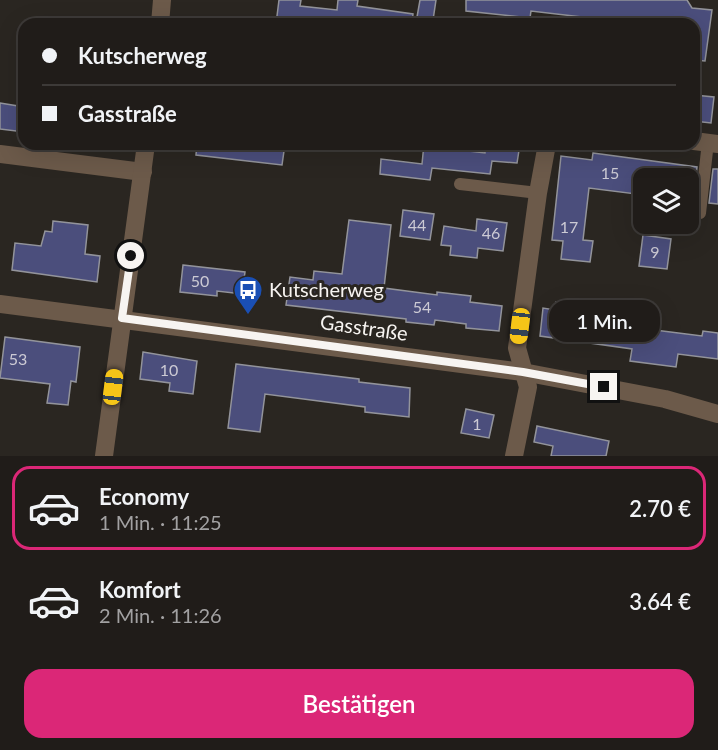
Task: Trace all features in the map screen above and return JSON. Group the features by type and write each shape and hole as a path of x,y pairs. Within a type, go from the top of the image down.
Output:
{"street":[{"path":"160,18 162,0"},
{"path":"104,456 145,150"},
{"path":"514,456 528,387 518,348 538,193 547,150"},
{"path":"0,154 143,172"},
{"name":"Gasstraße","path":"0,304 122,318 523,372 665,399 718,414"}],"lane":[{"path":"700,213 707,142"},
{"path":"460,184 538,193"}],"building":[{"path":"279,0 301,0 300,6 337,10 338,0 358,0 357,6 413,14 413,18 277,18"},
{"path":"420,0 436,0 433,18 417,17"},
{"path":"466,0 687,0 692,8 712,10 705,61 700,61 700,18 590,18 531,11 530,18 466,11"},
{"path":"700,96 714,97 711,123 700,122"},
{"path":"0,103 18,106 18,131 0,129"},
{"path":"196,150 284,150 282,165 196,155"},
{"path":"423,150 485,153 485,150 519,150 517,163 492,161 490,174 432,168 430,180 380,174 381,159 422,164"},
{"path":"593,153 697,167 633,168 633,194 589,188 583,240 593,241 590,262 561,259 563,241 552,240 561,156 592,160"},
{"path":"713,169 718,169 718,204 709,203"},
{"path":"403,210 434,214 430,240 400,236"},
{"path":"477,219 507,223 503,251 478,248 477,258 450,255 451,246 441,245 444,226 476,231"},
{"path":"349,220 391,225 384,288 437,295 437,292 471,296 470,302 502,306 499,331 466,328 466,324 435,320 434,325 406,322 406,319 286,305 290,277 313,280 314,271 342,274"},
{"path":"53,221 88,225 85,254 100,256 97,282 12,270 15,243 41,246 45,231 52,232"},
{"path":"643,235 671,239 667,269 639,266"},
{"path":"183,265 245,272 242,294 217,291 217,296 180,292"},
{"path":"556,302 613,310 612,317 624,318 623,326 702,336 703,331 718,333 718,359 678,354 676,367 630,361 632,349 540,336 543,308 555,310"},
{"path":"5,337 80,347 76,382 71,381 68,405 47,403 50,384 0,378"},
{"path":"143,352 197,361 193,394 169,391 170,383 140,379"},
{"path":"236,364 359,379 359,382 410,388 409,417 365,412 365,407 265,394 260,432 228,428"},
{"path":"466,409 494,415 489,438 461,433"},
{"path":"537,426 609,441 606,456 551,456 553,446 534,442"}],"place":[{"name":"Kutscherweg","path":"248,316"}],"route":[{"path":"131,256 122,318 523,372 604,387"}]}
